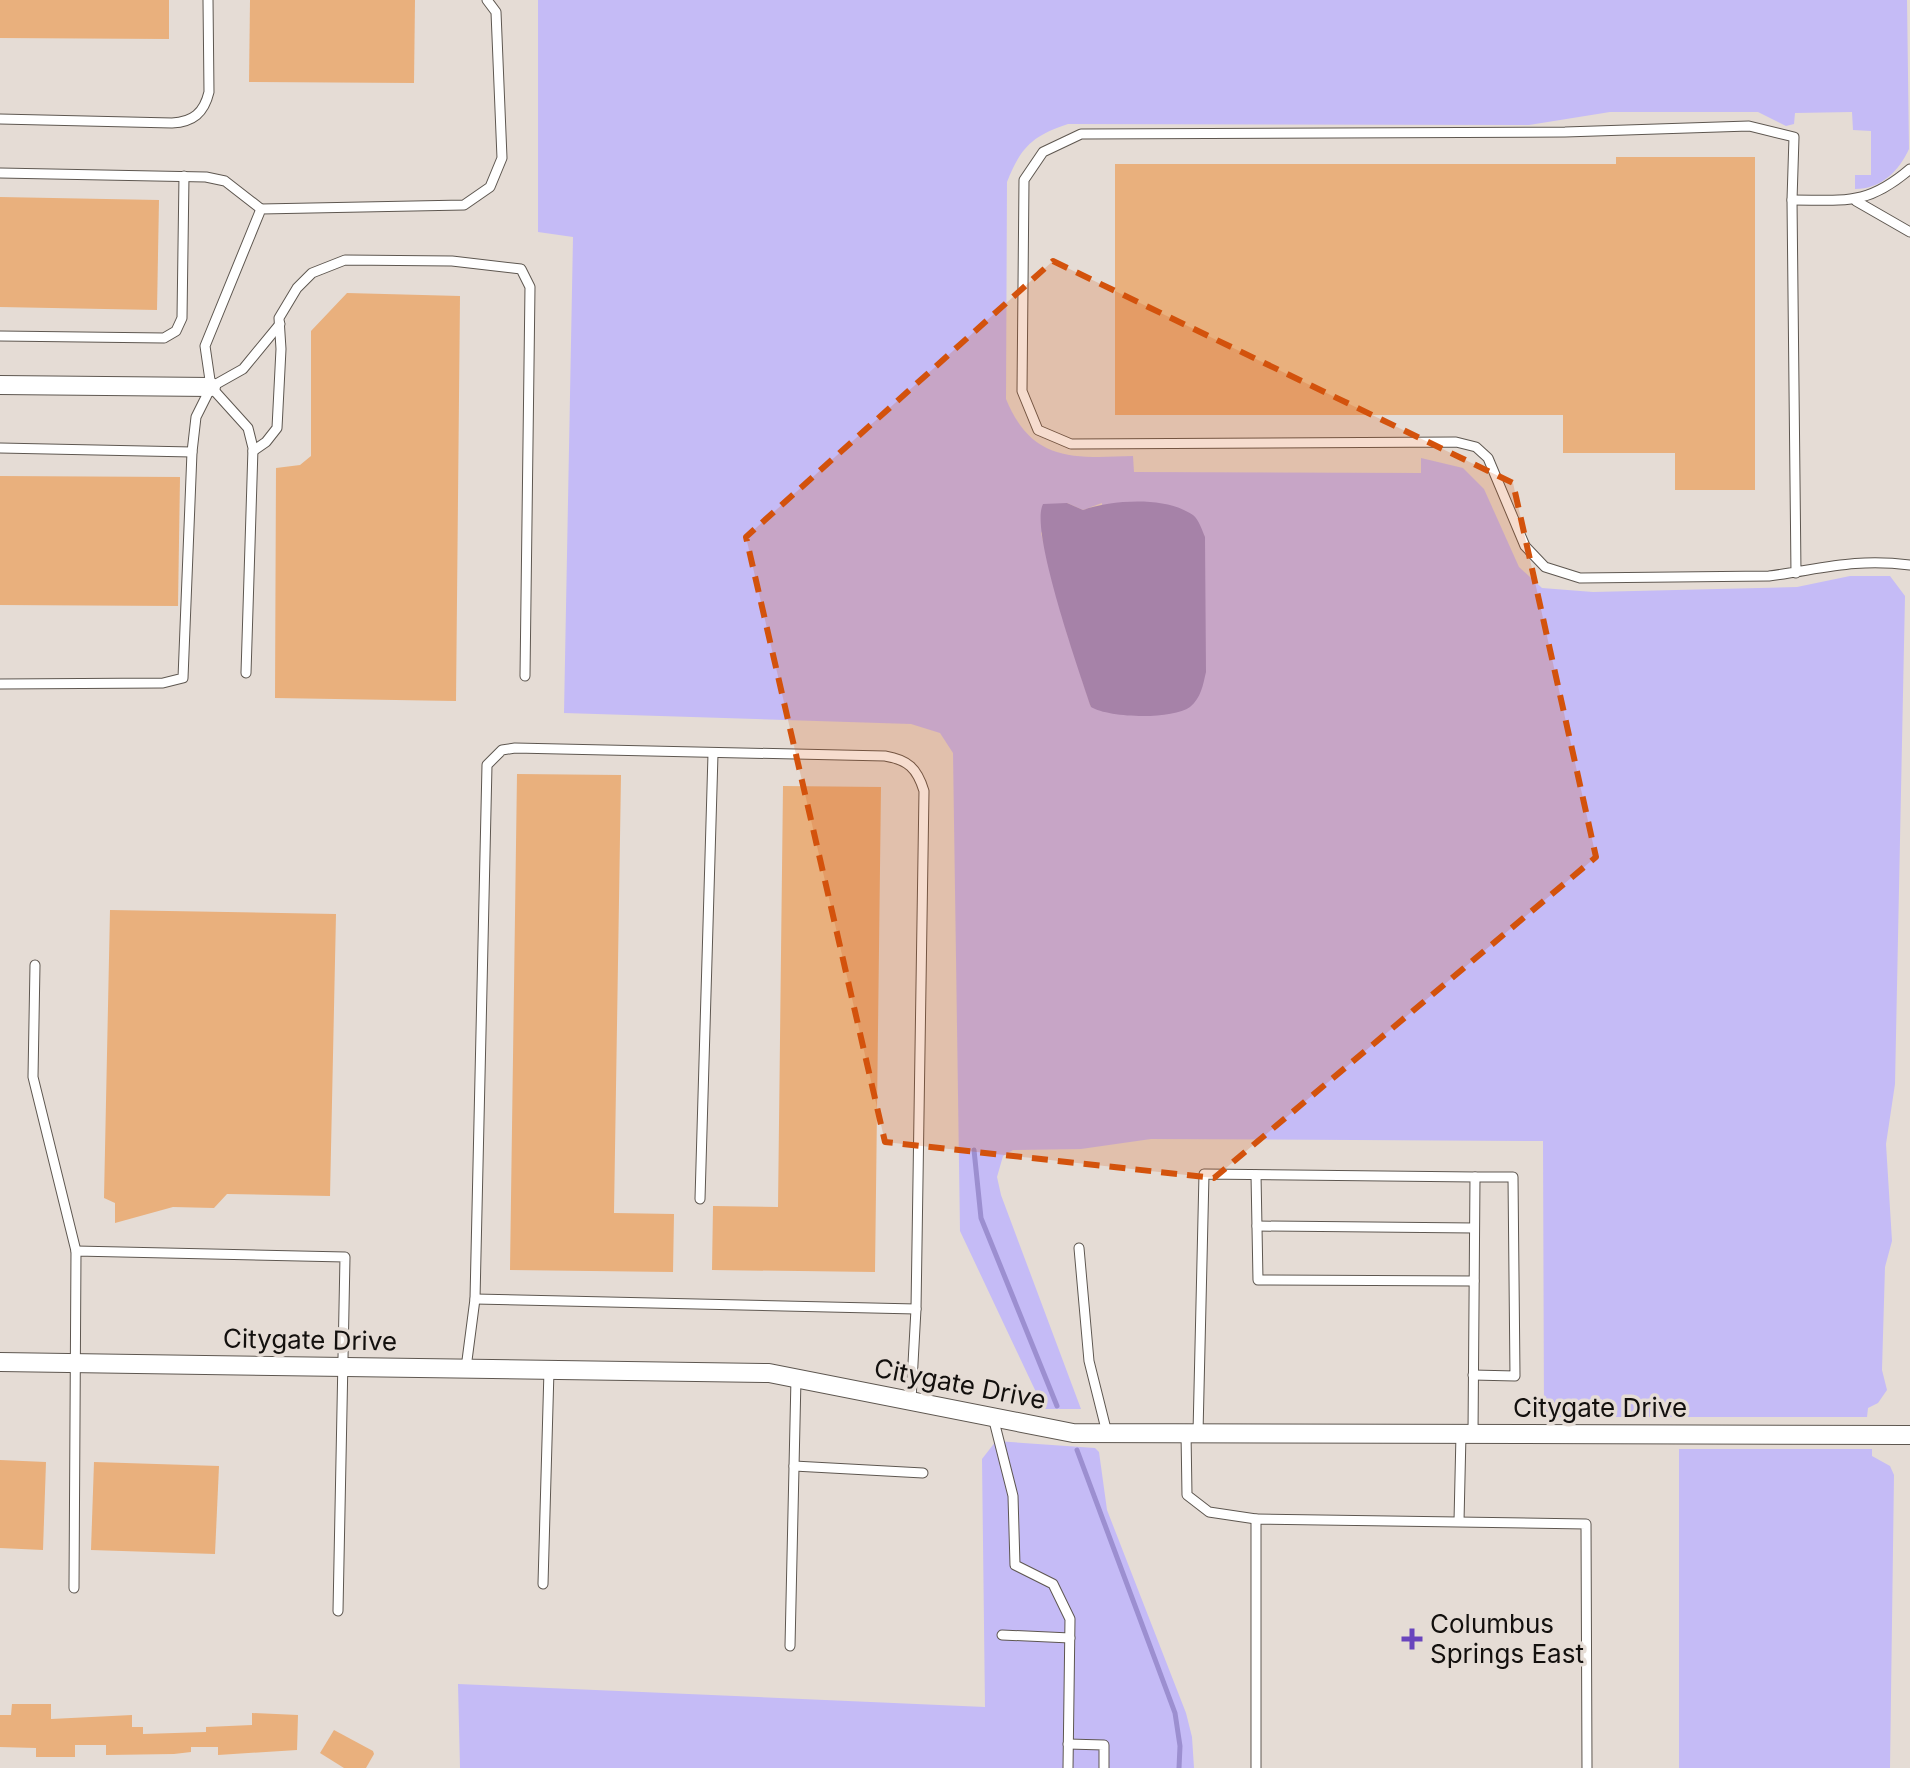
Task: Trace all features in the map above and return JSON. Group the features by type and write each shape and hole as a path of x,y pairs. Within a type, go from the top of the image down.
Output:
{"street":[{"path":"0,385 211,387"},
{"name":"Citygate Drive","path":"0,1362 769,1373 1073,1433 1910,1435"}],"lane":[{"path":"0,119 172,123 192,119 205,107 209,92 208,0"},
{"path":"0,173 184,176 225,181 261,209 464,205 490,187 502,158 496,12 487,0"},
{"path":"1796,573 1794,137 1749,126 1565,132 1081,134 1043,152 1024,180 1022,391 1038,430 1071,444 1456,442 1476,447 1488,458 1525,546 1545,567 1580,578 1796,573 1834,563 1910,565"},
{"path":"1792,200 1856,201 1889,187 1910,169"},
{"path":"0,336 164,338 176,331 182,318 184,176"},
{"path":"1856,201 1910,232"},
{"path":"246,673 253,451 248,428 211,387 205,346 261,209"},
{"path":"253,451 266,442 277,428 280,313 312,273 345,260 500,264 521,269 527,276 525,676"},
{"path":"0,684 163,683 183,678 196,417 211,387 243,369 280,324"},
{"path":"0,448 192,452"},
{"path":"466,1368 475,1299 487,765 502,750 515,748 885,756 902,759 920,778 924,791 916,1309 911,1400"},
{"path":"700,1199 713,754"},
{"path":"35,965 33,1077 76,1251 72,1363 74,1588"},
{"path":"1473,1375 1515,1376 1513,1177 1204,1174 1187,1495 1209,1512 1256,1519 1586,1524 1587,1768"},
{"path":"1256,1175 1258,1280 1474,1281"},
{"path":"1459,1521 1473,1375 1475,1177"},
{"path":"1257,1226 1474,1228"},
{"path":"1079,1248 1089,1361 1107,1433"},
{"path":"76,1251 345,1257 338,1611"},
{"path":"475,1299 916,1309"},
{"path":"543,1584 549,1370"},
{"path":"790,1646 796,1378"},
{"path":"993,1417 1013,1496 1015,1565 1053,1584 1070,1619 1068,1768"},
{"path":"794,1466 923,1473"},
{"path":"1256,1519 1256,1768"},
{"path":"1002,1635 1070,1638"},
{"path":"1068,1744 1104,1745 1104,1768"}],"highlighted area":[{"path":"1053,261 1513,483 1596,857 1214,1178 885,1142 746,537"}],"shaded area":[{"path":"538,0 1907,0 1909,149 1888,177 1864,188 1855,189 1855,175 1871,175 1871,131 1853,130 1852,112 1795,113 1794,124 1786,126 1758,112 1610,112 1529,125 1068,124 1045,133 1029,144 1007,182 1006,399 1016,420 1028,435 1057,452 1092,457 1133,456 1134,472 1421,473 1421,458 1463,468 1484,489 1519,567 1542,588 1593,592 1797,587 1850,576 1890,576 1905,596 1895,1084 1886,1144 1892,1241 1885,1267 1882,1370 1887,1390 1878,1403 1868,1408 1867,1417 1544,1417 1543,1141 1151,1139 1081,1149 1013,1150 1003,1156 997,1177 1001,1195 1081,1409 1044,1409 960,1231 953,753 940,733 911,724 564,713 573,237 538,232","holes":["1067,503 1083,510 1102,503 1091,707 1066,630 1041,533"]},
{"path":"1124,502 1154,502 1181,509 1199,522 1205,537 1206,672 1199,695 1190,707 1169,714 1140,716 1091,707 1043,542 1043,504 1067,503 1083,510"},
{"path":"996,1441 1095,1448 1099,1452 1107,1510 1186,1713 1192,1737 1194,1768 460,1768 458,1684 985,1707 982,1459"},
{"path":"1679,1449 1872,1449 1872,1456 1890,1466 1894,1475 1890,1768 1679,1768"}],"building":[{"path":"0,0 169,0 169,39 0,38"},
{"path":"250,0 415,0 414,83 249,82"},
{"path":"1616,157 1755,157 1755,490 1675,490 1675,453 1563,453 1563,415 1115,415 1115,164 1616,164"},
{"path":"0,197 159,200 157,310 0,307"},
{"path":"347,293 460,296 456,701 275,698 276,468 300,465 311,456 311,331"},
{"path":"0,476 180,477 178,606 0,605"},
{"path":"517,774 621,775 614,1213 674,1214 673,1272 510,1270"},
{"path":"783,786 881,787 875,1272 712,1270 713,1206 778,1207"},
{"path":"110,910 336,914 330,1196 227,1194 214,1208 173,1207 115,1223 115,1203 104,1198"},
{"path":"0,1460 46,1462 43,1550 0,1548"},
{"path":"94,1462 219,1466 215,1554 91,1550"},
{"path":"12,1704 51,1704 51,1719 132,1715 132,1727 143,1727 143,1734 206,1732 206,1727 252,1725 252,1713 298,1715 297,1750 218,1755 218,1747 191,1747 191,1752 174,1754 106,1755 106,1745 75,1745 75,1757 36,1757 36,1748 0,1747 0,1715 11,1715"},
{"path":"334,1730 373,1751 366,1768 344,1768 320,1753"}],"waterway":[{"path":"974,1150 981,1218 1057,1406"},
{"path":"1077,1450 1175,1713 1180,1746 1179,1768"}],"place":[{"name":"Columbus Springs East","path":"1412,1639"}]}
